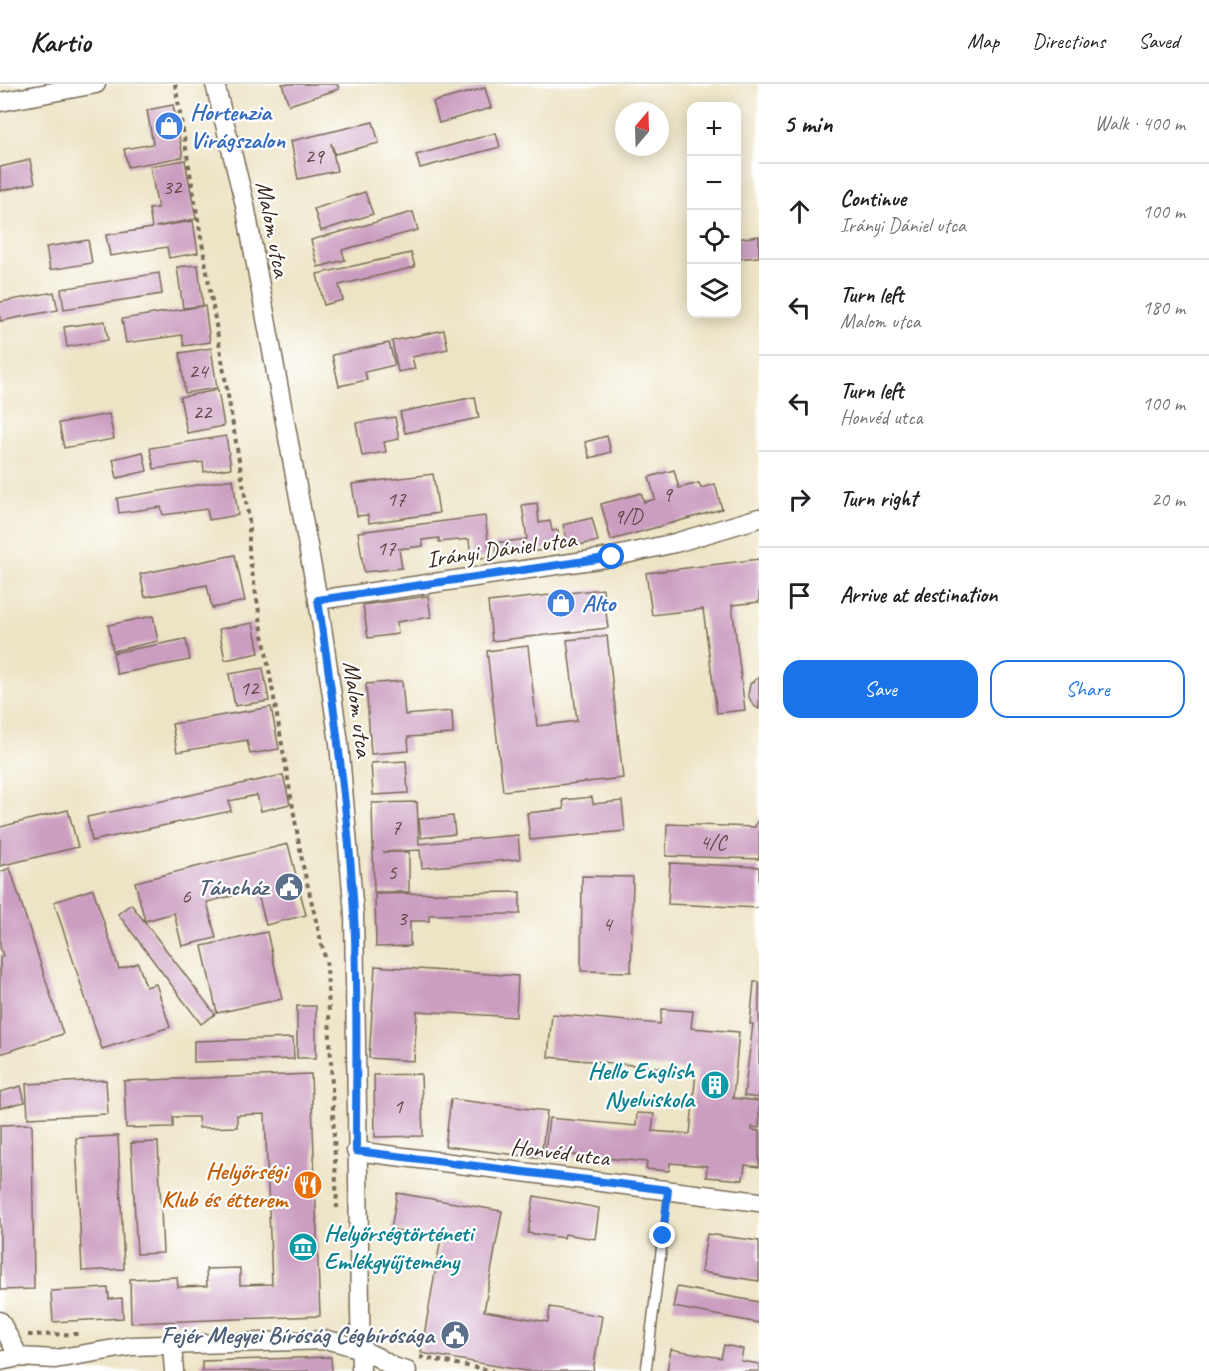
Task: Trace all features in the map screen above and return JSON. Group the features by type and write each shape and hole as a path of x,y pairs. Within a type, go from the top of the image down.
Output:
{"street":[{"path":"0,102 96,84"},
{"name":"Malom utca","path":"215,84 245,206 318,600 339,743 354,914 361,1371"},
{"name":"Irányi Dániel utca","path":"318,600 612,557 675,543 759,519"},
{"name":"Honvéd utca","path":"356,1151 759,1202"},
{"path":"0,1321 19,1357"},
{"path":"0,1361 19,1357 55,1359 132,1346 327,1340 342,1343 377,1357 393,1368 412,1364"},
{"path":"172,1345 174,1371"}],"lane":[{"path":"646,1371 663,1236"}],"path":[{"path":"175,84 249,519 249,554 303,866 327,966 338,1210"},
{"path":"663,1236 668,1190"},
{"path":"412,1364 493,1371"}],"building":[{"path":"282,84 337,84 339,89 289,105"},
{"path":"485,88 491,108 439,123 433,102"},
{"path":"173,105 183,157 128,167 124,149 153,144 147,110"},
{"path":"373,122 379,143 335,154 331,143 337,171 298,179 291,141"},
{"path":"496,133 500,147 420,168 416,155"},
{"path":"30,160 35,183 0,191 0,167"},
{"path":"185,160 196,219 155,227 193,221 198,253 169,258 167,247 110,256 106,235 152,228 149,209 158,208 150,166"},
{"path":"365,192 373,214 321,231 314,209"},
{"path":"413,212 418,230 342,250 345,260 318,267 311,240"},
{"path":"759,236 759,257 741,259 741,238"},
{"path":"88,240 92,263 50,270 46,247"},
{"path":"411,253 415,267 339,285 343,300 324,305 317,274"},
{"path":"198,265 203,306 183,308 177,267"},
{"path":"159,273 162,294 64,309 61,289"},
{"path":"54,292 58,310 0,321 0,302"},
{"path":"205,306 210,342 184,346 182,335 126,343 122,319"},
{"path":"105,321 108,340 67,347 64,327"},
{"path":"444,330 448,349 412,357 415,369 398,372 392,341"},
{"path":"389,343 395,365 365,372 367,380 339,386 332,355"},
{"path":"211,348 217,388 185,393 180,353"},
{"path":"218,390 224,426 187,433 180,397"},
{"path":"475,397 479,418 405,433 400,412"},
{"path":"109,414 114,439 64,448 59,423"},
{"path":"395,417 399,439 384,442 386,452 362,456 356,423"},
{"path":"226,436 231,468 204,472 203,462 154,469 150,448"},
{"path":"607,436 611,452 590,458 585,442"},
{"path":"143,452 147,471 117,478 113,459"},
{"path":"674,470 679,488 699,483 701,488 715,484 722,509 611,540 601,504 641,493 644,502 655,499 649,477"},
{"path":"433,474 439,513 369,523 368,515 357,516 352,484"},
{"path":"233,479 238,515 209,520 207,509 163,515 161,507 119,513 117,498"},
{"path":"537,503 539,523 550,521 552,531 558,530 560,548 497,556 495,543 527,539 522,505"},
{"path":"485,516 490,557 471,559 469,539 439,542 439,538 422,540 423,546 399,549 402,568 364,572 358,532"},
{"path":"592,518 598,541 569,547 563,525"},
{"path":"235,555 245,601 212,608 207,585 145,597 140,574"},
{"path":"759,559 759,602 732,605 745,710 717,713 703,609 652,615 646,573"},
{"path":"603,589 608,628 492,641 488,602"},
{"path":"428,596 431,617 397,622 398,634 368,638 363,605"},
{"path":"153,616 158,641 113,651 108,625"},
{"path":"253,623 259,653 225,660 219,629"},
{"path":"607,636 623,778 503,791 487,651 528,646 537,726 577,721 567,640"},
{"path":"186,639 190,660 117,674 113,653"},
{"path":"263,668 269,701 235,706 229,674"},
{"path":"759,677 759,709 753,705 748,695 750,684"},
{"path":"402,681 405,715 452,711 453,734 408,737 409,751 371,754 366,684"},
{"path":"271,707 279,749 250,754 247,740 177,752 172,724"},
{"path":"406,761 408,793 373,795 371,763"},
{"path":"283,775 290,804 261,811 257,795 229,801 231,811 92,841 87,817"},
{"path":"592,797 593,804 622,801 625,831 530,840 527,813 564,809 563,800"},
{"path":"417,802 419,844 518,835 520,859 422,868 420,850 383,852 409,852 409,892 374,892 372,803"},
{"path":"68,810 78,847 0,866 0,827"},
{"path":"453,816 455,834 421,838 419,819"},
{"path":"759,817 759,859 666,856 667,824 755,827"},
{"path":"288,844 306,915 266,925 257,890 207,902 216,938 182,946 174,913 145,921 135,882"},
{"path":"670,863 759,867 759,908 668,904"},
{"path":"10,868 63,1034 0,1054 0,957 3,956 0,947 0,872"},
{"path":"582,876 633,877 631,972 581,971"},
{"path":"93,889 119,969 138,963 146,987 156,984 170,1027 102,1049 54,902"},
{"path":"520,892 520,914 429,915 429,921 410,921 410,946 376,947 375,894"},
{"path":"131,904 215,1014 201,1024 118,914"},
{"path":"267,932 282,999 217,1013 202,946"},
{"path":"375,966 518,976 516,1017 417,1011 414,1061 369,1058"},
{"path":"754,982 759,982 759,1098 744,1096 753,1024 750,1024"},
{"path":"297,1006 316,1006 316,1058 297,1058"},
{"name":"Hello English Nyelviskola","path":"662,1009 693,1011 691,1028 739,1032 733,1098 759,1101 759,1128 752,1127 752,1130 759,1131 759,1167 745,1165 743,1180 706,1177 707,1166 670,1163 669,1171 646,1169 647,1162 545,1152 549,1118 636,1126 637,1113 654,1114 652,1131 690,1134 696,1071 548,1057 552,1014 660,1024"},
{"path":"293,1038 294,1059 194,1062 194,1041"},
{"path":"311,1074 320,1316 131,1323 130,1279 177,1277 178,1287 207,1286 206,1269 240,1268 240,1285 272,1284 265,1114 237,1115 237,1127 199,1128 198,1117 173,1117 173,1127 126,1128 124,1081"},
{"path":"421,1074 423,1136 375,1137 374,1075"},
{"path":"106,1080 108,1114 28,1118 26,1084"},
{"path":"21,1086 25,1102 0,1108 0,1092"},
{"path":"451,1099 547,1111 541,1158 445,1146"},
{"path":"32,1124 34,1289 0,1290 0,1125"},
{"path":"118,1136 124,1269 82,1271 76,1138"},
{"path":"158,1142 163,1253 137,1254 131,1143"},
{"path":"397,1193 502,1211 484,1311 548,1322 550,1307 602,1316 593,1371 526,1371 421,1353 441,1238 391,1229"},
{"path":"534,1196 599,1208 595,1239 565,1234 564,1238 528,1233"},
{"path":"707,1234 759,1241 759,1281 701,1272"},
{"path":"677,1287 759,1302 759,1323 673,1307"},
{"path":"108,1288 109,1299 122,1298 123,1318 53,1322 51,1291"},
{"path":"724,1345 743,1349 741,1361 759,1364 759,1371 667,1371 671,1349 721,1358"},
{"path":"331,1357 332,1371 202,1371 202,1361"}],"place":[{"name":"Hortenzia Virágszalon","path":"169,126"},
{"name":"Alto","path":"561,603"},
{"name":"Táncház","path":"289,887"},
{"name":"Hello English Nyelviskola","path":"715,1085"},
{"name":"Helyőrségi Klub és étterem","path":"308,1185"},
{"name":"Helyőrségtörténeti Emlékgyűjtemény","path":"303,1247"},
{"name":"Fejér Megyei Bíróság Cégbírósága","path":"455,1335"}],"route":[{"path":"612,557 318,600 339,743 354,914 356,1151 668,1190 663,1236"}]}
